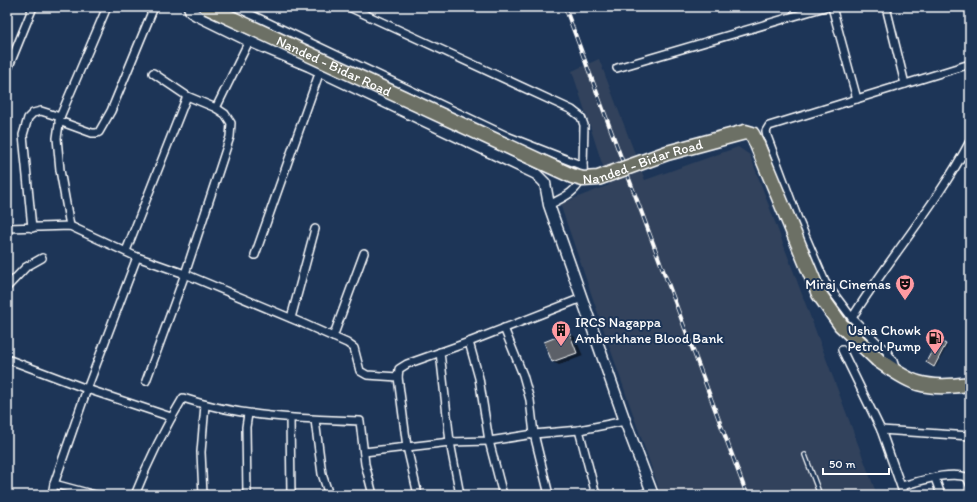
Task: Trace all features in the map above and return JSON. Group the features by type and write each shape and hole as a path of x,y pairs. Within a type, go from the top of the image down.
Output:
{"highway":[{"name":"Nanded - Bidar Road","path":"207,7 487,138 572,176 583,179 598,178 667,153 744,132 752,134 819,294 841,325 878,360 917,383 945,387 970,384"}],"street":[{"path":"7,71 33,7"},
{"path":"70,226 60,170 57,138 59,119 107,7"},
{"path":"32,228 23,135 28,118 33,113 40,110 92,133 96,134 100,132 154,7"},
{"path":"189,7 191,12 196,15 249,41 320,71 536,174 545,183 549,205 625,421 653,493 639,495"},
{"path":"235,7 509,137 584,166"},
{"path":"349,7 572,110 581,117 584,125 584,170 578,187 549,205"},
{"path":"617,68 825,7"},
{"path":"832,7 857,99"},
{"path":"886,7 905,84"},
{"path":"216,108 249,41"},
{"path":"898,373 887,352 852,318 825,282 798,219 766,131 769,126 970,64"},
{"path":"255,255 320,71"},
{"path":"146,381 185,274 230,137 231,123 225,114 216,108 187,96 153,73"},
{"path":"126,251 187,96"},
{"path":"852,318 865,297 945,184 970,141"},
{"path":"8,228 70,226 137,257 185,274 347,343 354,348 360,371 367,375 398,377"},
{"path":"291,318 315,229"},
{"path":"334,337 364,253"},
{"path":"52,495 54,484 87,389 137,257"},
{"path":"7,287 26,267 42,258"},
{"path":"418,495 407,447 398,377 399,369 407,364 469,342 582,298"},
{"path":"504,328 523,375 530,400 534,434 548,495"},
{"path":"469,342 479,378 489,441 504,495"},
{"path":"842,350 881,430 904,495"},
{"path":"440,352 450,442 460,495"},
{"path":"7,359 171,418"},
{"path":"135,495 141,479 171,418 183,398 204,405 248,414 315,420 360,421 365,464 373,495"},
{"path":"203,495 201,452 204,405"},
{"path":"247,495 246,427 248,414"},
{"path":"290,418 291,495"},
{"path":"315,420 322,474 329,495"},
{"path":"364,452 450,442 489,441 534,434 579,430 625,421"},
{"path":"579,430 596,495"},
{"path":"881,430 970,436"},
{"path":"901,486 935,478 959,475 967,477 970,484"},
{"path":"935,478 941,495"},
{"path":"54,484 95,495"}],"lane":[{"path":"805,454 820,495"}],"shaded area":[{"path":"599,59 645,180 738,147 750,155 877,495 661,495 560,204 609,185 572,71"}],"building":[{"name":"IRCS Nagappa Amberkhane Blood Bank","path":"569,332 577,353 552,362 544,342"},
{"path":"938,340 946,344 934,367 926,362"}],"railway":[{"path":"565,7 747,495"}],"place":[{"name":"Miraj Cinemas","path":"905,301"},
{"name":"IRCS Nagappa Amberkhane Blood Bank","path":"561,347"},
{"name":"Usha Chowk Petrol Pump","path":"935,355"}]}
